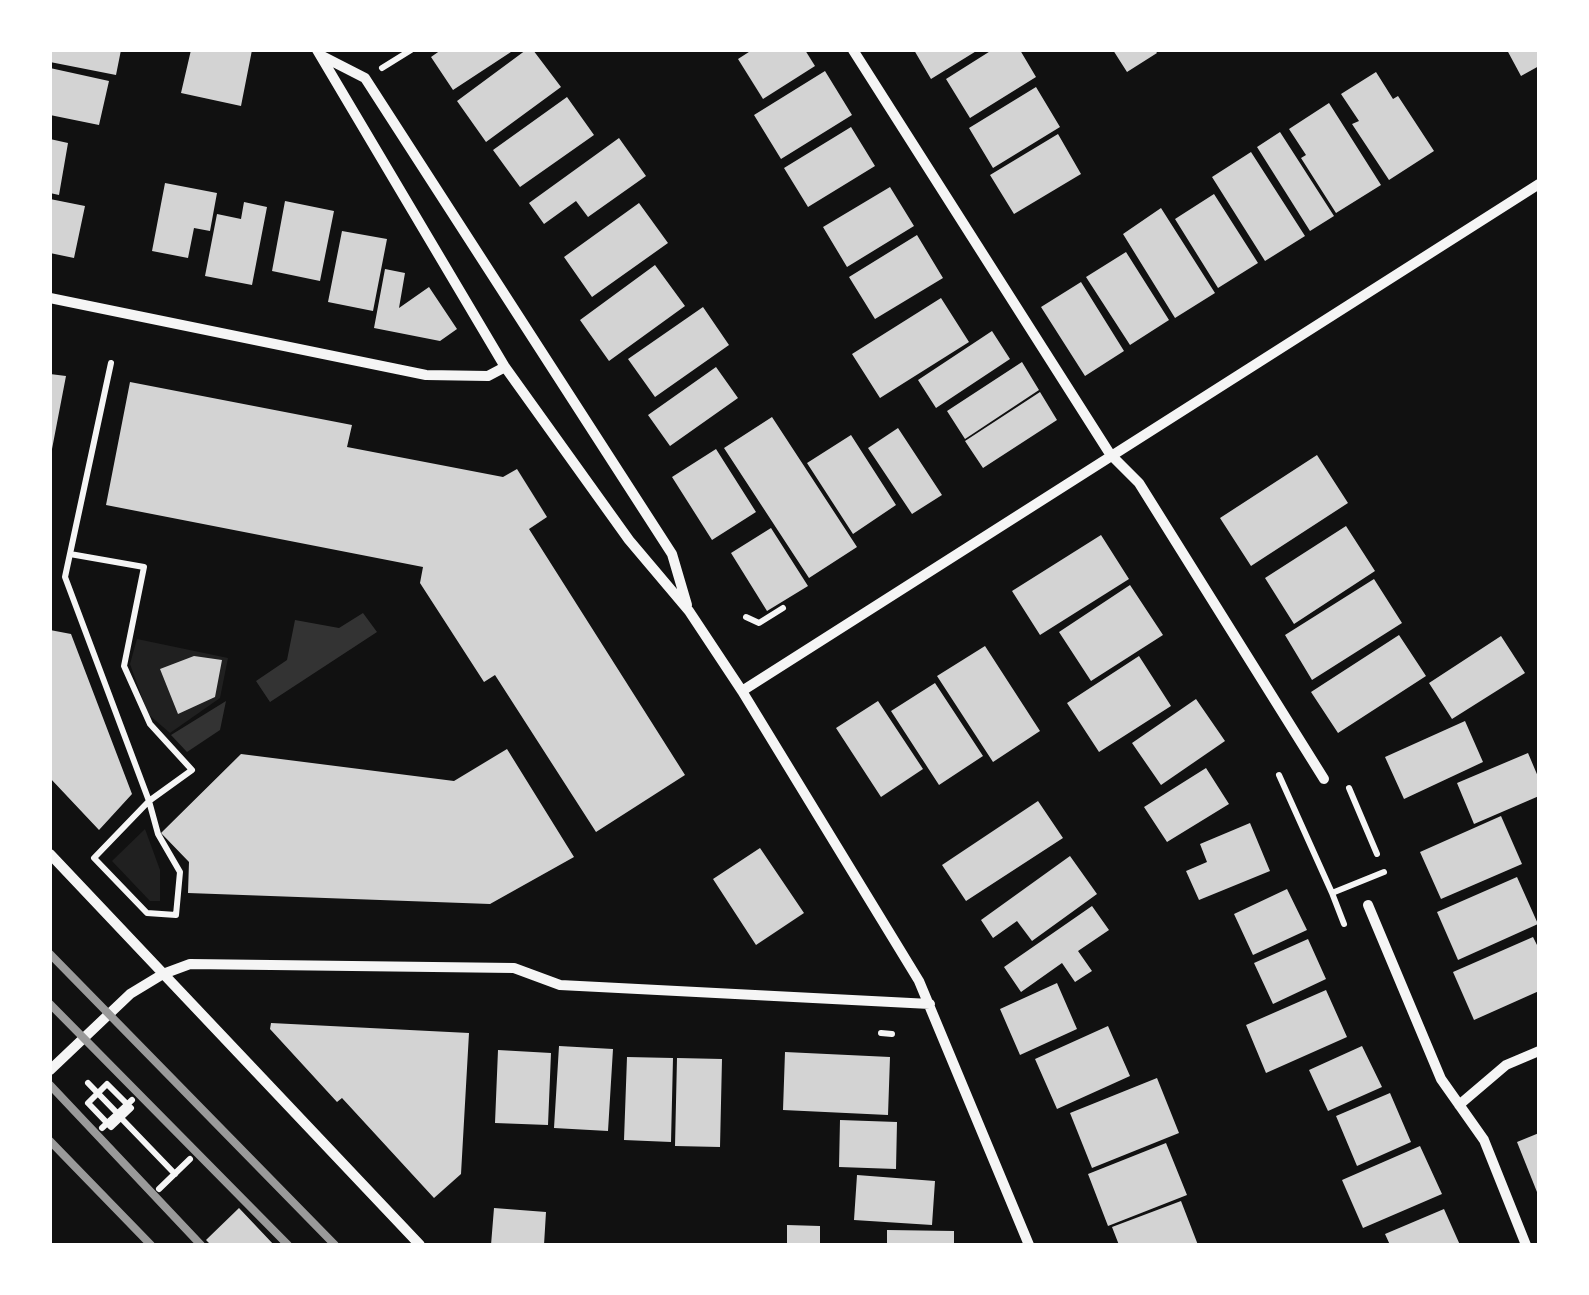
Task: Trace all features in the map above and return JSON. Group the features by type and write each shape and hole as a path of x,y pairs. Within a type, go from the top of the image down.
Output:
{"street":[{"path":"854,50 1110,454 1139,483 1324,779"},
{"path":"318,52 365,78 672,554 689,611"},
{"path":"318,52 504,366 628,540 689,611 742,690 930,1004 1030,1245"},
{"path":"742,690 1539,184"},
{"path":"50,298 426,374 488,376 504,366"},
{"path":"50,854 420,1245"},
{"path":"1368,906 1441,1079 1484,1140 1526,1245"},
{"path":"50,1070 130,994 163,974 190,964 514,968 560,985 930,1004"},
{"path":"1459,1105 1506,1065 1539,1051"}],"path":[{"path":"365,78 411,50"},
{"path":"70,554 144,567 124,666 150,724 192,770 149,801 94,858 148,913 176,915 180,872 158,834 149,801 64,578 110,363"},
{"path":"746,618 759,623 783,608"},
{"path":"1279,775 1344,924"},
{"path":"1350,788 1377,854"},
{"path":"1332,893 1384,872"},
{"path":"881,1033 892,1034"},
{"path":"88,1083 175,1174"},
{"path":"102,1128 119,1116 131,1108 108,1084 98,1093 88,1103 112,1127 119,1116 132,1100"},
{"path":"159,1189 190,1159"}],"shaded area":[{"path":"363,613 377,632 270,702 256,681 287,660 295,620 339,628"},
{"path":"137,639 228,658 220,698 170,733 148,714 130,664"},
{"path":"226,701 220,730 187,752 171,735"},
{"path":"145,829 160,870 160,901 150,901 112,861"}],"building":[{"path":"50,50 121,50 116,75 50,62"},
{"path":"191,50 252,50 241,106 181,93"},
{"path":"441,50 514,50 453,90 431,57"},
{"path":"526,50 533,50 561,87 486,142 457,101"},
{"path":"752,50 805,50 815,66 763,99 738,59"},
{"path":"914,50 978,50 931,79"},
{"path":"992,50 1020,50 1036,77 970,118 946,79"},
{"path":"1113,50 1155,50 1157,53 1127,72"},
{"path":"1507,50 1539,50 1539,66 1521,76"},
{"path":"50,68 109,81 99,125 50,115"},
{"path":"825,71 852,115 781,159 754,115"},
{"path":"1376,72 1393,99 1398,96 1434,151 1389,180 1352,124 1359,121 1341,94"},
{"path":"1036,87 1060,127 993,168 969,128"},
{"path":"567,97 594,135 520,187 493,150"},
{"path":"1329,103 1381,185 1336,213 1301,158 1306,155 1289,129"},
{"path":"851,127 875,166 808,207 784,168"},
{"path":"1280,132 1334,216 1310,231 1257,147"},
{"path":"1058,134 1081,174 1014,214 990,175"},
{"path":"619,138 646,176 588,217 576,201 544,224 529,203"},
{"path":"50,139 68,143 59,195 50,193"},
{"path":"1251,152 1305,236 1265,261 1212,177"},
{"path":"165,183 217,193 210,231 194,228 188,258 152,251"},
{"path":"890,187 914,226 847,267 823,227"},
{"path":"1214,194 1258,263 1218,288 1175,219"},
{"path":"50,199 85,206 74,258 50,253"},
{"path":"285,201 334,211 320,281 272,271"},
{"path":"244,202 267,207 252,285 205,276 217,214 241,219"},
{"path":"639,203 668,243 592,297 564,257"},
{"path":"1161,208 1215,293 1175,318 1123,234"},
{"path":"342,231 387,239 373,311 328,302"},
{"path":"917,235 943,278 875,319 849,277"},
{"path":"1126,252 1169,320 1130,345 1086,277"},
{"path":"655,265 685,306 609,361 580,320"},
{"path":"385,269 405,273 399,308 429,287 457,329 440,341 374,328"},
{"path":"1081,282 1124,351 1085,376 1041,307"},
{"path":"941,298 969,342 880,398 852,354"},
{"path":"703,307 729,345 655,397 628,359"},
{"path":"992,331 1010,359 936,408 918,380"},
{"path":"1022,362 1039,390 965,439 947,411"},
{"path":"716,367 738,398 670,446 648,415"},
{"path":"50,374 66,376 52,449 50,449"},
{"path":"130,382 352,425 347,447 503,477 517,469 547,517 529,529 685,775 596,832 495,675 484,682 420,583 423,567 106,505"},
{"path":"1040,392 1057,420 983,468 965,441"},
{"path":"772,417 857,547 809,578 724,448"},
{"path":"898,428 942,495 912,514 868,448"},
{"path":"851,435 896,505 853,534 807,463"},
{"path":"716,449 756,512 712,540 672,477"},
{"path":"1317,455 1348,503 1251,566 1220,518"},
{"path":"1346,526 1375,571 1294,624 1265,578"},
{"path":"771,528 808,586 767,611 731,553"},
{"path":"1101,535 1129,579 1040,635 1012,591"},
{"path":"1374,579 1402,623 1312,680 1285,635"},
{"path":"1130,585 1163,635 1091,681 1059,632"},
{"path":"50,630 71,634 132,794 99,830 50,778"},
{"path":"1399,635 1426,676 1338,733 1311,692"},
{"path":"1501,636 1525,673 1452,719 1429,683"},
{"path":"985,646 1040,731 993,762 937,676"},
{"path":"194,656 222,660 215,697 178,714 160,669"},
{"path":"1139,656 1171,706 1099,752 1067,703"},
{"path":"935,683 983,756 939,785 891,711"},
{"path":"1196,699 1225,741 1161,785 1132,743"},
{"path":"878,701 923,769 881,797 836,728"},
{"path":"1465,721 1483,762 1404,799 1385,757"},
{"path":"507,749 574,857 490,904 188,893 189,862 161,833 241,754 454,781"},
{"path":"1528,753 1539,779 1539,796 1474,824 1457,783"},
{"path":"1206,768 1229,804 1167,842 1144,807"},
{"path":"1038,801 1063,838 966,901 942,865"},
{"path":"1501,816 1522,864 1441,899 1420,852"},
{"path":"1250,823 1270,871 1199,900 1186,871 1207,862 1200,844"},
{"path":"760,848 804,913 756,945 713,879"},
{"path":"1070,856 1097,894 1032,941 1017,921 993,938 981,920"},
{"path":"1517,877 1538,924 1458,960 1437,912"},
{"path":"1287,889 1307,930 1253,955 1234,914"},
{"path":"1092,906 1109,930 1078,951 1092,971 1075,982 1062,963 1021,992 1004,967"},
{"path":"1533,937 1539,949 1539,991 1474,1020 1453,972"},
{"path":"1308,939 1326,979 1273,1004 1254,963"},
{"path":"1057,983 1077,1029 1020,1055 1000,1009"},
{"path":"1326,990 1347,1037 1266,1073 1246,1025"},
{"path":"271,1023 469,1033 461,1174 434,1198 342,1098 337,1102 270,1029"},
{"path":"1108,1026 1130,1076 1057,1109 1035,1059"},
{"path":"559,1046 613,1049 608,1131 554,1128"},
{"path":"1362,1046 1382,1087 1328,1111 1309,1070"},
{"path":"498,1050 551,1053 548,1125 495,1123"},
{"path":"785,1052 890,1057 888,1115 783,1110"},
{"path":"627,1057 673,1058 671,1142 624,1140"},
{"path":"677,1058 722,1059 720,1147 675,1146"},
{"path":"1157,1078 1179,1133 1092,1168 1070,1113"},
{"path":"1390,1093 1411,1142 1357,1166 1336,1116"},
{"path":"840,1120 897,1122 896,1169 839,1167"},
{"path":"1539,1133 1539,1197 1517,1142"},
{"path":"1166,1143 1187,1195 1108,1226 1088,1174"},
{"path":"1420,1146 1442,1194 1363,1228 1342,1180"},
{"path":"857,1175 935,1181 932,1225 854,1220"},
{"path":"1181,1201 1198,1245 1119,1245 1112,1227"},
{"path":"239,1208 274,1245 211,1245 206,1240"},
{"path":"494,1208 546,1212 544,1245 491,1245"},
{"path":"1444,1209 1460,1245 1390,1245 1385,1234"},
{"path":"787,1225 820,1226 820,1245 787,1245"},
{"path":"887,1230 954,1231 954,1245 887,1245"}],"railway":[{"path":"50,954 335,1245"},
{"path":"50,1004 288,1245"},
{"path":"50,1085 201,1245"},
{"path":"50,1141 151,1245"}]}
